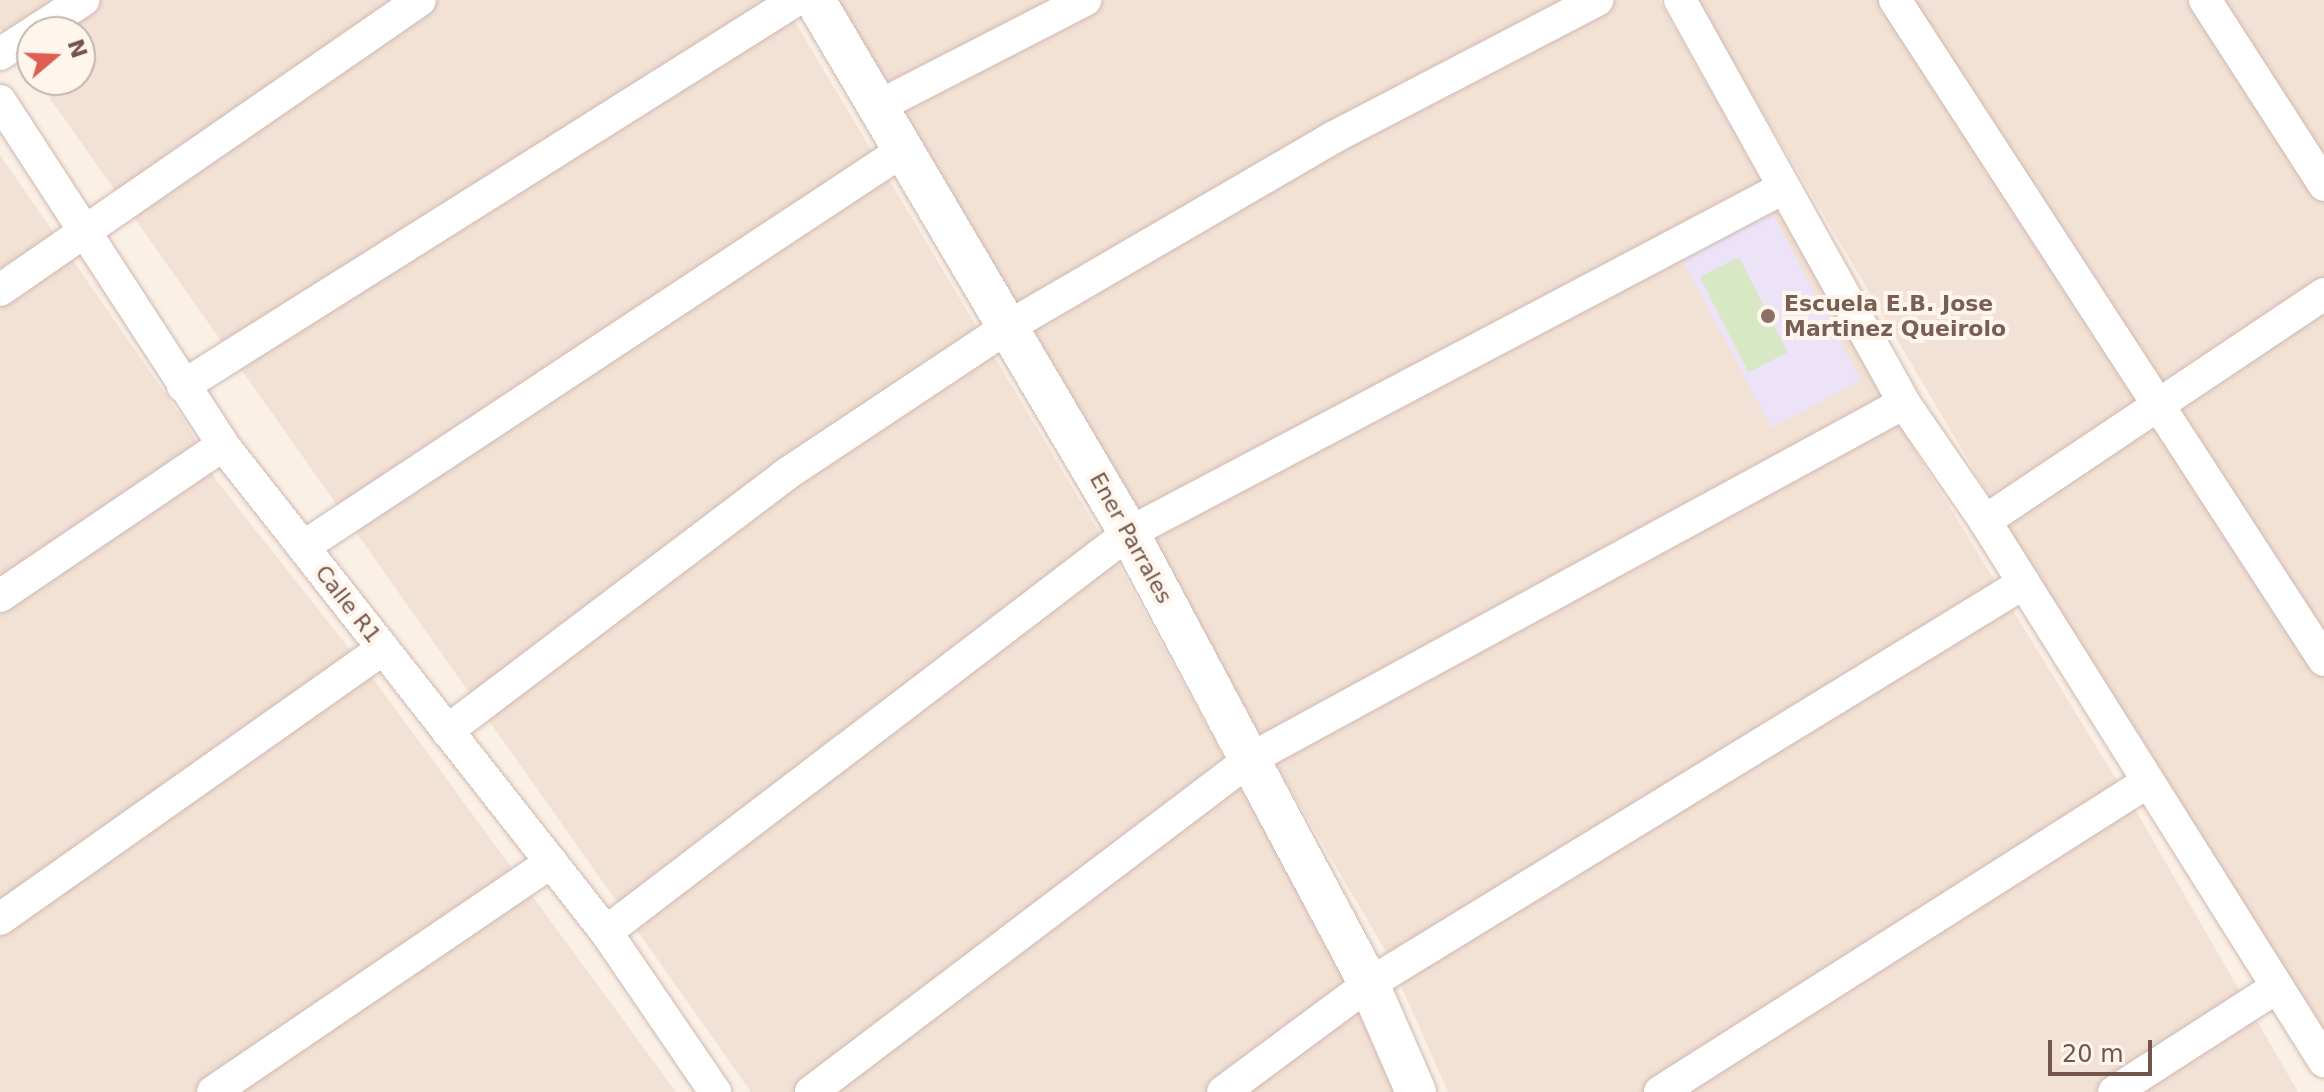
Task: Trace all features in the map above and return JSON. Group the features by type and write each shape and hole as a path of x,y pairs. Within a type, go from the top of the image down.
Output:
{"street":[{"path":"59,16 83,0"},
{"path":"0,290 420,0"},
{"path":"183,386 796,0"},
{"name":"Ener Parrales","path":"815,0 1011,325 1129,533 1252,758 1369,984 1416,1092"},
{"path":"879,106 1085,0"},
{"path":"447,731 785,475 1011,325 1334,137 1597,0"},
{"path":"1680,0 1904,403 1985,521 2146,783 2324,1061"},
{"path":"1895,0 2324,660"},
{"path":"2205,0 2324,185"},
{"name":"Calle R1","path":"0,101 223,445 606,932 715,1092"},
{"path":"303,547 905,149"},
{"path":"606,932 1129,533 1783,188"},
{"path":"1985,521 2324,294"},
{"path":"811,1092 1252,758 1904,403"},
{"path":"0,596 223,445"},
{"path":"1223,1092 1369,984 2024,583"},
{"path":"0,919 383,649"},
{"path":"1660,1092 2146,783"},
{"path":"213,1092 551,862"},
{"path":"2114,1092 2277,987"}],"shaded area":[{"path":"0,0 782,0 1118,564 1365,1015 1400,1092 751,1092 48,96 96,96 96,16 16,16 16,51 0,28"},
{"path":"826,0 1659,0 1899,424 2140,818 2298,1092 1448,1092 1385,950"},
{"path":"1697,0 2324,0 2324,1064"},
{"path":"0,155 191,431 216,480 374,680 676,1092 0,1092"},
{"name":"Escuela E.B. Jose Martinez Queirolo","path":"1766,202 1861,380 1772,428 1677,249"}],"green space":[{"path":"1739,257 1788,352 1748,372 1700,277"}],"place":[{"name":"Escuela E.B. Jose Martinez Queirolo","path":"1768,316"}]}
